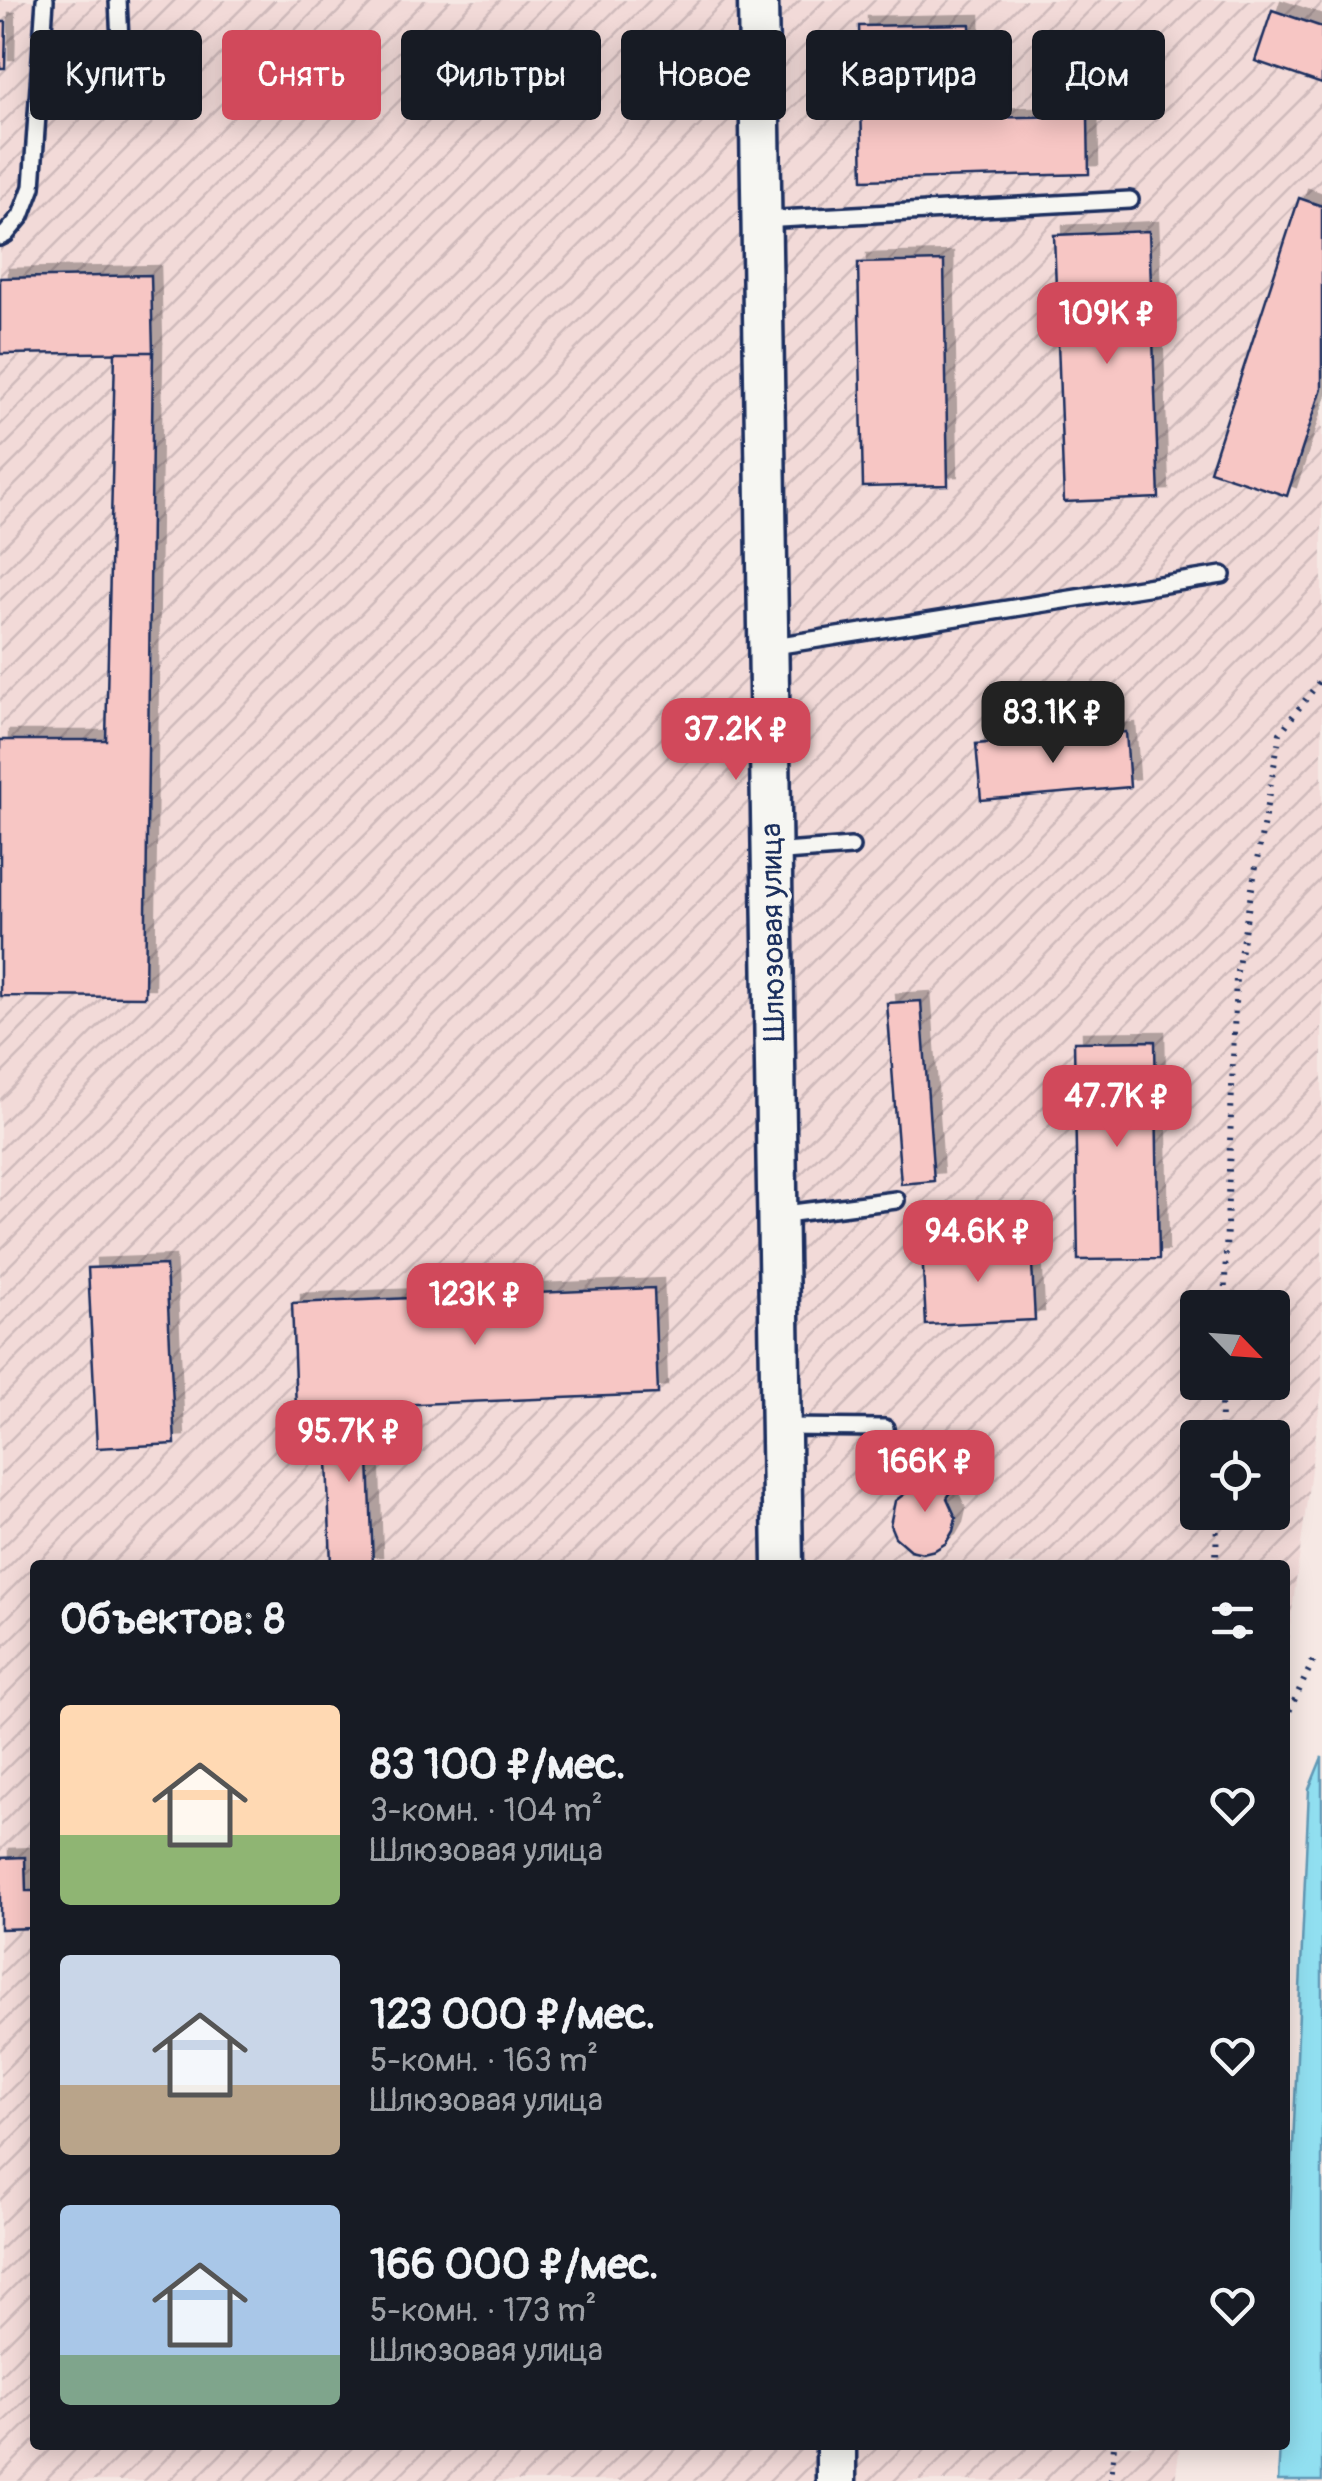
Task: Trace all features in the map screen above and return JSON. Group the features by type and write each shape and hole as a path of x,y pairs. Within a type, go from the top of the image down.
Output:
{"street":[{"name":"Шлюзовая улица","path":"758,0 783,1560"},
{"path":"836,2450 836,2481"}],"lane":[{"path":"0,236 21,216 32,186 45,0"},
{"path":"118,0 119,30"},
{"path":"761,220 1130,200"},
{"path":"768,647 1222,574"},
{"path":"771,853 851,847"},
{"path":"777,1215 896,1200"},
{"path":"780,1427 885,1428 888,1456"}],"path":[{"path":"1225,1290 1236,976 1280,733 1322,678"},
{"path":"1216,1560 1217,1530"},
{"path":"1290,1710 1316,1657"},
{"path":"1111,2481 1114,2450"}],"shaded area":[{"path":"0,0 1322,0 1322,1388 1290,1626 1290,1560 30,1560 30,2450 1179,2450 1175,2481 0,2481"}],"water":[{"path":"1322,1757 1322,2481 1278,2481 1280,2450 1290,2450 1290,2213 1309,1789"}],"building":[{"path":"1272,10 1322,27 1322,84 1255,61"},
{"path":"0,22 6,22 5,68 0,68"},
{"path":"970,24 970,30 859,30 859,26"},
{"path":"1032,117 1032,120 1088,120 1089,174 863,180 861,120"},
{"path":"1299,198 1322,206 1322,388 1287,496 1210,471"},
{"path":"1149,231 1159,498 1064,502 1054,235"},
{"path":"944,261 948,485 863,487 858,263"},
{"path":"151,275 153,352 0,354 0,278"},
{"path":"115,352 153,352 145,997 0,996 0,740 106,740"},
{"path":"1126,732 1130,787 981,800 976,744"},
{"path":"921,1001 934,1181 901,1184 887,1003"},
{"path":"1155,1041 1159,1259 1078,1260 1074,1042"},
{"path":"1031,1245 1035,1320 926,1325 922,1250"},
{"path":"166,1265 175,1444 97,1448 88,1268"},
{"path":"654,1288 658,1394 296,1409 292,1303"},
{"path":"367,1405 373,1560 331,1560 325,1407"},
{"path":"940,1468 959,1480 947,1498 956,1518 953,1531 946,1543 935,1550 910,1550 895,1537 890,1525 895,1501 911,1489 928,1487"},
{"path":"25,1857 30,1928 0,1929 0,1858"}]}
